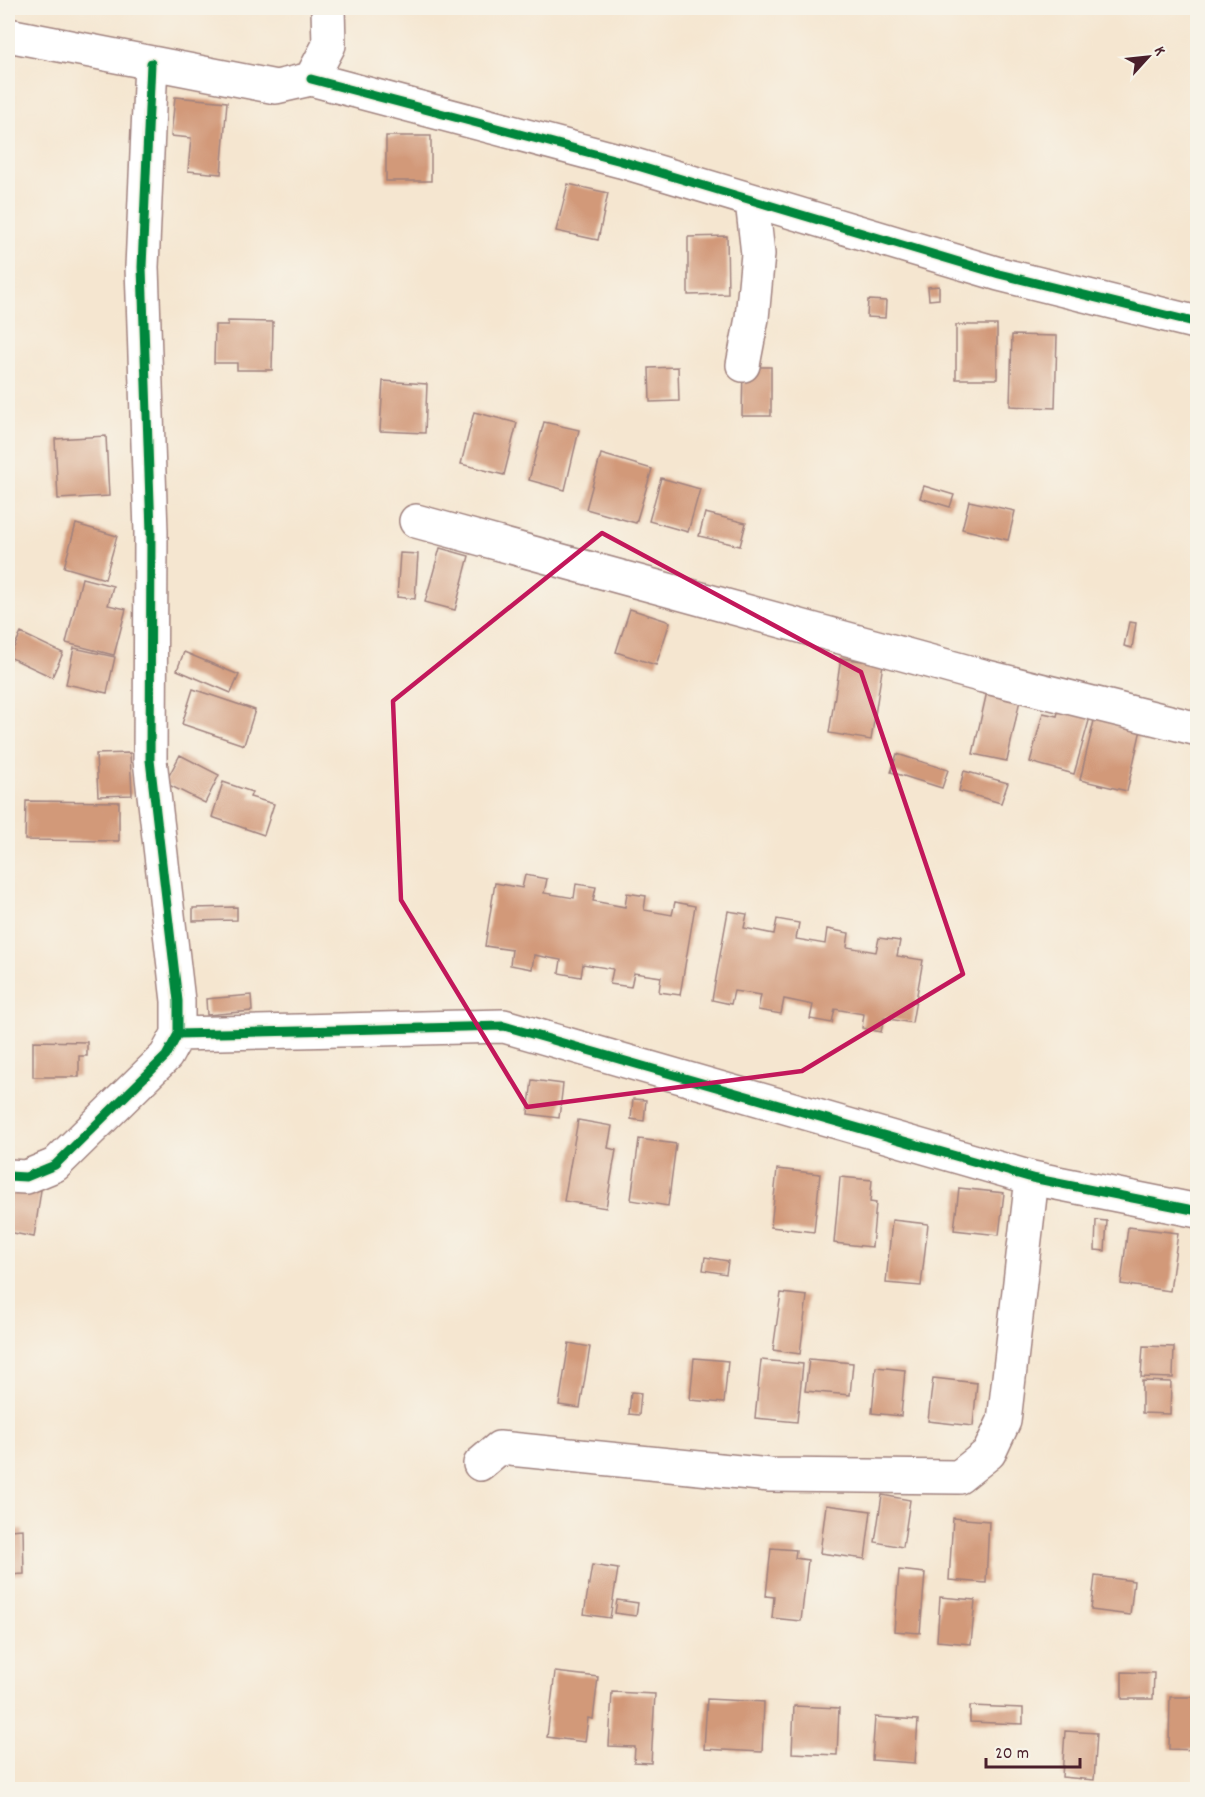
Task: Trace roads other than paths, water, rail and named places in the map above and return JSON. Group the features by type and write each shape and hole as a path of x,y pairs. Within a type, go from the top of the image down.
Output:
{"street":[{"path":"311,79 329,45 328,8"},
{"path":"8,35 276,87 311,79 609,158 999,274 1197,322"},
{"path":"8,1176 26,1177 56,1165 166,1056 178,1034 178,1001 150,760 151,532 141,267 151,63"},
{"path":"743,365 752,318 758,254 752,201"},
{"path":"416,521 983,676 1197,729"},
{"path":"178,1034 504,1026 1032,1178 1197,1211"},
{"path":"480,1464 499,1449 770,1475 959,1477 989,1453 1004,1421 1032,1178"}]}
